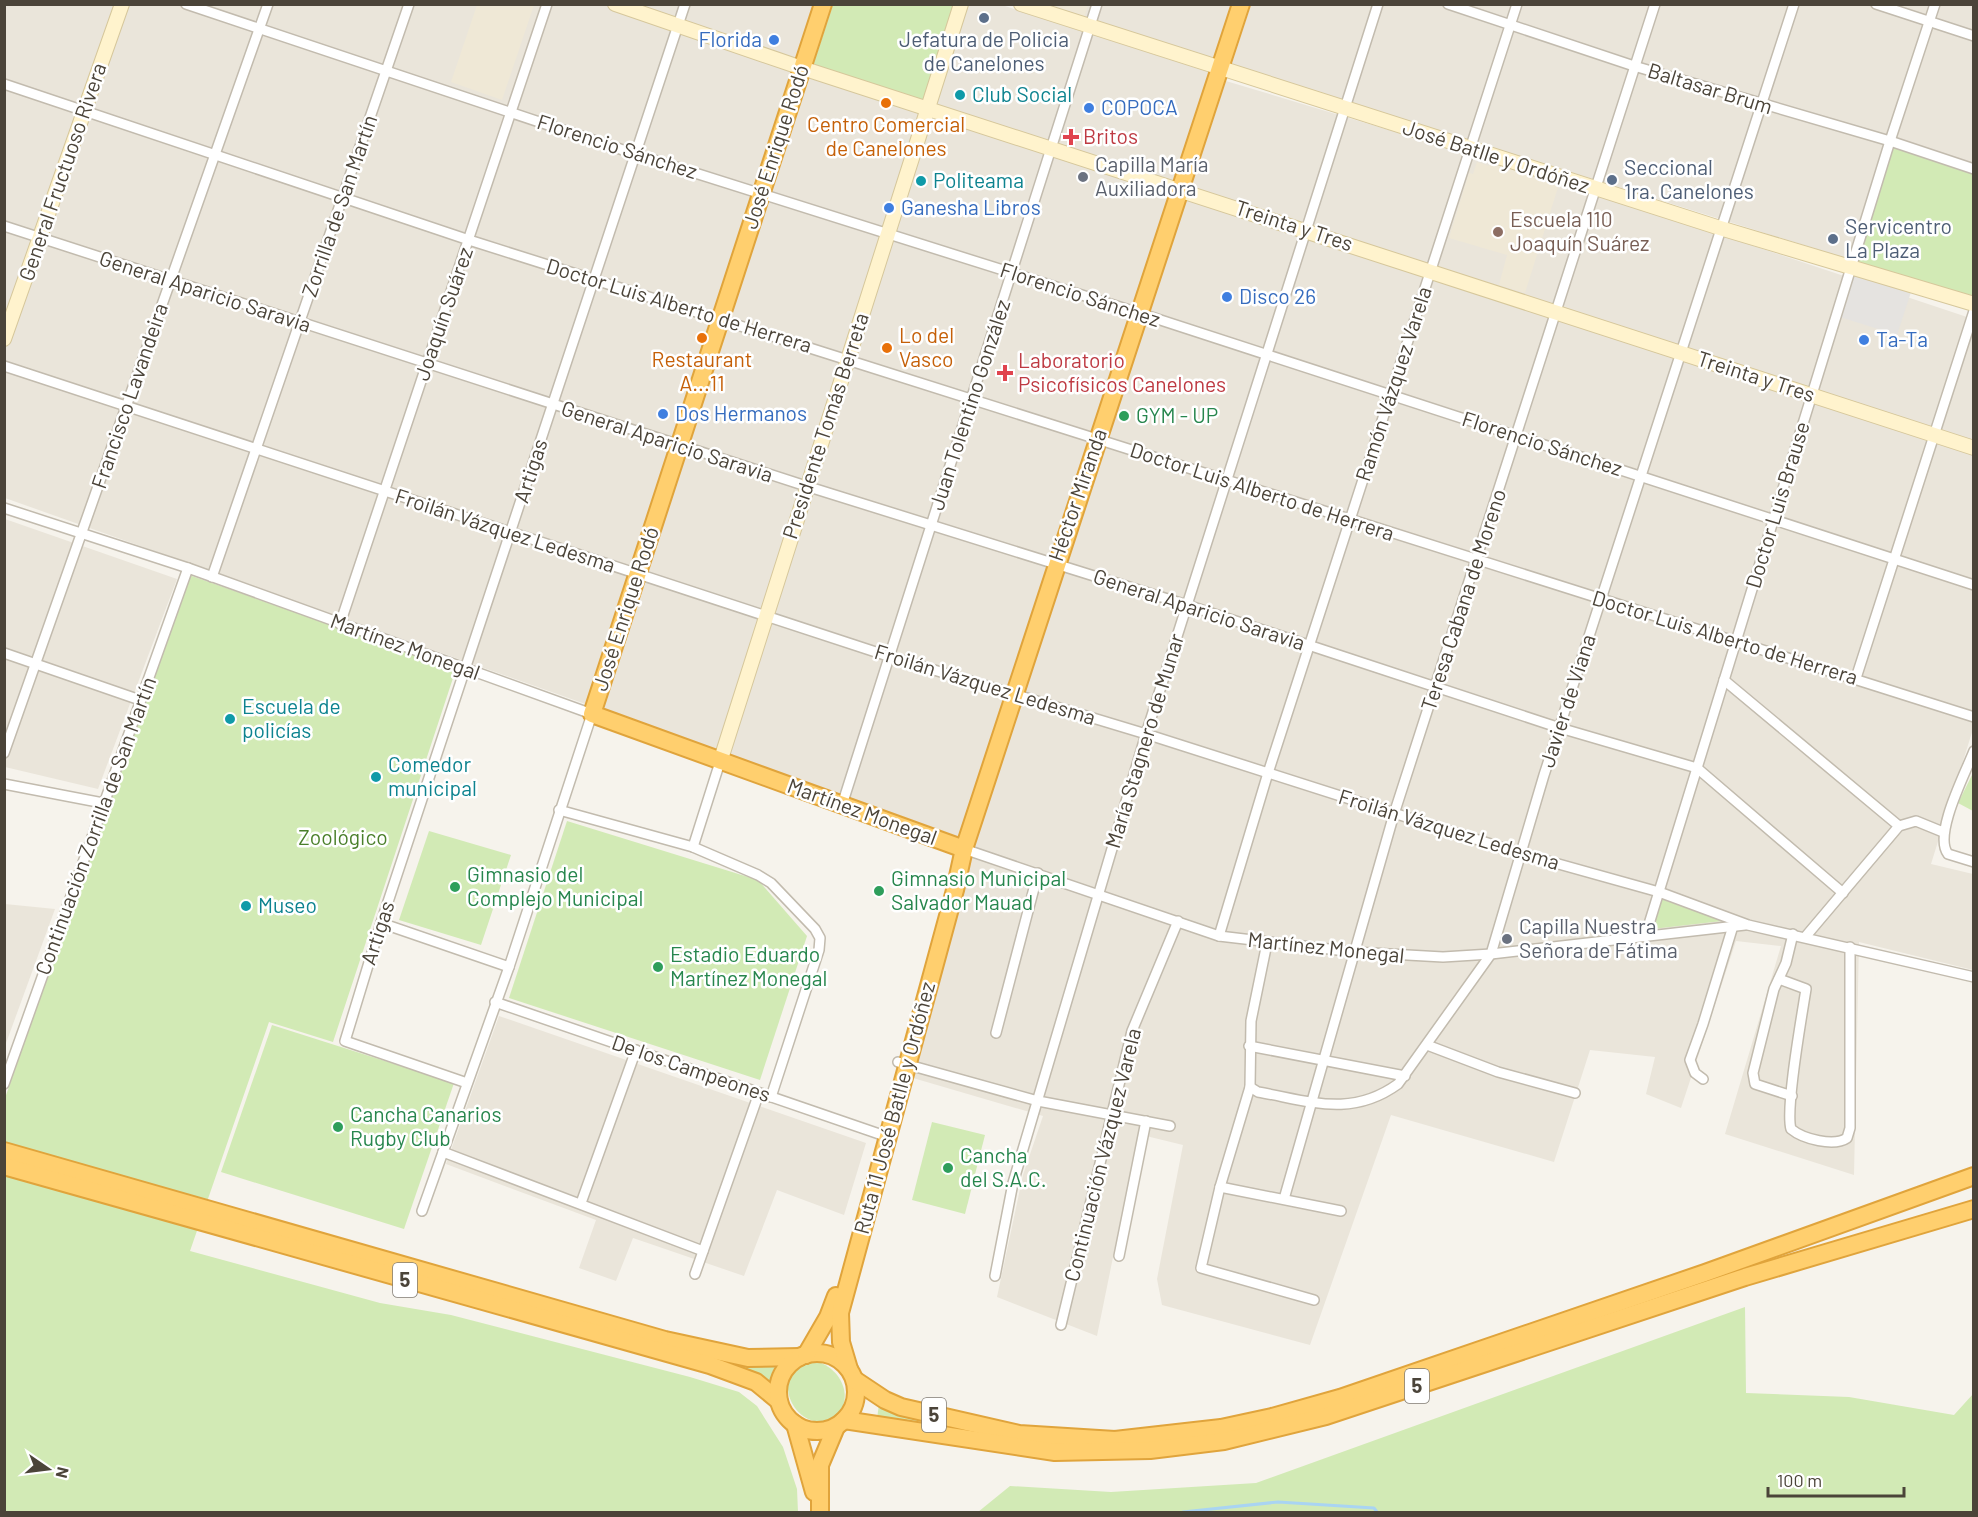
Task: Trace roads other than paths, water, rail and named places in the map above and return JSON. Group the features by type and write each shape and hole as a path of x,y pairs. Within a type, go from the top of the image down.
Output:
{"highway":[{"name":"José Enrique Rodó","path":"592,714 823,4"},
{"name":"Héctor Miranda","path":"960,847 1241,4"},
{"name":"Martínez Monegal","path":"592,714 960,847"},
{"name":"Ruta 11 José Batlle y Ordóñez","path":"852,1374 841,1342 840,1313 902,1063 955,890 960,847"},
{"name":"Ruta 11 José Batlle y Ordóñez","path":"803,1356 834,1304 883,1135"},
{"name":"5","path":"4,1151 176,1209 710,1365 756,1382 779,1401"},
{"name":"5","path":"4,1166 150,1201"},
{"name":"5","path":"852,1374 885,1400 902,1407 1019,1434 1115,1440 1221,1428 1272,1418 1361,1390 1705,1273 1974,1176"},
{"name":"5","path":"176,1209 694,1347 748,1358 803,1356"},
{"name":"5","path":"840,1424 1055,1452 1150,1450 1224,1441 1326,1416 1745,1277 1974,1209"},
{"path":"820,1511 820,1465 856,1398 852,1374 842,1362 825,1354 803,1356 782,1375 779,1401 788,1418 795,1424 815,1431 840,1424"},
{"path":"795,1424 820,1511"}],"street":[{"name":"General Fructuoso Rivera","path":"4,339 122,4"},
{"name":"Florencio Sánchez","path":"186,4 635,154 1139,313 1974,585"},
{"name":"Francisco Lavandeira","path":"4,753 268,4"},
{"name":"Zorrilla de San Martín","path":"212,577 258,450 409,4"},
{"name":"Joaquín Suárez","path":"340,624 547,4"},
{"name":"Treinta y Tres","path":"615,4 802,68 1306,229 1974,448"},
{"name":"Artigas","path":"466,1083 345,1041 381,923 685,4"},
{"name":"Presidente Tomás Berreta","path":"693,847 961,4"},
{"name":"José Batlle y Ordóñez","path":"1020,4 1219,70 1720,228 1974,304"},
{"name":"Juan Tolentino González","path":"842,805 1097,4"},
{"name":"María Stagnero de Munar","path":"994,1276 1013,1183 1146,734 1378,4"},
{"name":"Baltasar Brum","path":"1448,4 1634,66 1890,141 1974,169"},
{"name":"Ramón Vázquez Varela","path":"1219,936 1268,773 1517,4"},
{"name":"Teresa Cabana de Moreno","path":"1284,1198 1394,814 1558,311 1655,4"},
{"name":"Javier de Viana","path":"1250,1087 1258,1092 1341,1106 1383,1095 1405,1076 1491,954 1519,853 1794,4"},
{"path":"1876,4 1974,36"},
{"name":"Doctor Luis Brause","path":"1646,937 1890,141 1935,4"},
{"name":"Doctor Luis Alberto de Herrera","path":"4,84 469,240 972,398 1601,601 1737,640 1974,717"},
{"name":"General Aparicio Saravia","path":"4,226 553,405 1187,605 1560,728 1697,768 1843,893"},
{"path":"1856,678 1974,311"},
{"name":"Froilán Vázquez Ledesma","path":"4,366 891,657 1146,734 1519,853 1659,892 1748,925 1806,936 1974,977"},
{"name":"Martínez Monegal","path":"4,508 188,568 592,714"},
{"name":"Continuación Zorrilla de San Martín","path":"4,1084 188,568"},
{"path":"4,653 140,700"},
{"path":"1724,680 1899,826"},
{"name":"José Enrique Rodó","path":"422,1210 509,967 592,714"},
{"path":"1974,751 1943,832 1942,845 1948,854 1974,862"},
{"path":"4,784 103,803"},
{"path":"559,810 693,847 771,883 815,929 820,938 819,950 771,1097"},
{"path":"1806,936 1899,826 1916,821 1943,832"},
{"name":"Martínez Monegal","path":"960,847 1219,936 1354,952 1431,957 1491,954 1748,925"},
{"path":"996,1033 1038,873"},
{"name":"Continuación Vázquez Varela","path":"1061,1325 1132,1031 1178,921"},
{"path":"381,923 509,967"},
{"path":"1703,1079 1695,1073 1690,1060 1732,926"},
{"path":"1792,1096 1755,1084 1753,1080 1770,1006 1793,934"},
{"path":"1266,943 1251,1021 1250,1087 1220,1187 1201,1268 1314,1300"},
{"path":"1779,979 1806,989 1789,1123 1795,1132 1833,1143 1847,1138 1850,1128 1850,947"},
{"name":"De los Campeones","path":"495,1002 883,1135"},
{"path":"1427,1044 1498,1072 1575,1093"},
{"path":"1249,1046 1405,1076"},
{"path":"580,1203 636,1050"},
{"path":"902,1063 1038,1101 1170,1125"},
{"path":"695,1274 759,1093"},
{"path":"1119,1256 1146,1121"},
{"path":"443,1152 703,1251"},
{"path":"1220,1187 1341,1211"}],"waterway":[{"path":"1183,1512 1278,1502 1374,1508 1377,1512"}],"place":[{"name":"Jefatura de Policia de Canelones","path":"984,18"},
{"name":"Florida","path":"774,40"},
{"name":"Club Social","path":"960,95"},
{"name":"Centro Comercial de Canelones","path":"886,103"},
{"name":"COPOCA","path":"1089,108"},
{"name":"Britos","path":"1071,137"},
{"name":"Capilla María Auxiliadora","path":"1083,177"},
{"name":"Seccional 1ra. Canelones","path":"1612,180"},
{"name":"Politeama","path":"921,181"},
{"name":"Ganesha Libros","path":"889,208"},
{"name":"Escuela 110 Joaquín Suárez","path":"1498,232"},
{"name":"Servicentro La Plaza","path":"1833,239"},
{"name":"Disco 26","path":"1227,297"},
{"name":"Restaurant A...11","path":"702,338"},
{"name":"Ta-Ta","path":"1864,340"},
{"name":"Lo del Vasco","path":"887,348"},
{"name":"Laboratorio Psicofísicos Canelones","path":"1005,373"},
{"name":"Dos Hermanos","path":"663,414"},
{"name":"GYM - UP","path":"1124,416"},
{"name":"Escuela de policías","path":"230,719"},
{"name":"Comedor municipal","path":"376,777"},
{"name":"Gimnasio del Complejo Municipal","path":"455,887"},
{"name":"Gimnasio Municipal Salvador Mauad","path":"879,891"},
{"name":"Museo","path":"246,906"},
{"name":"Capilla Nuestra Señora de Fátima","path":"1507,939"},
{"name":"Estadio Eduardo Martínez Monegal","path":"658,967"},
{"name":"Cancha Canarios Rugby Club","path":"338,1127"},
{"name":"Cancha del S.A.C.","path":"948,1168"}],"park label":[{"name":"Zoológico","path":"343,838"}]}
